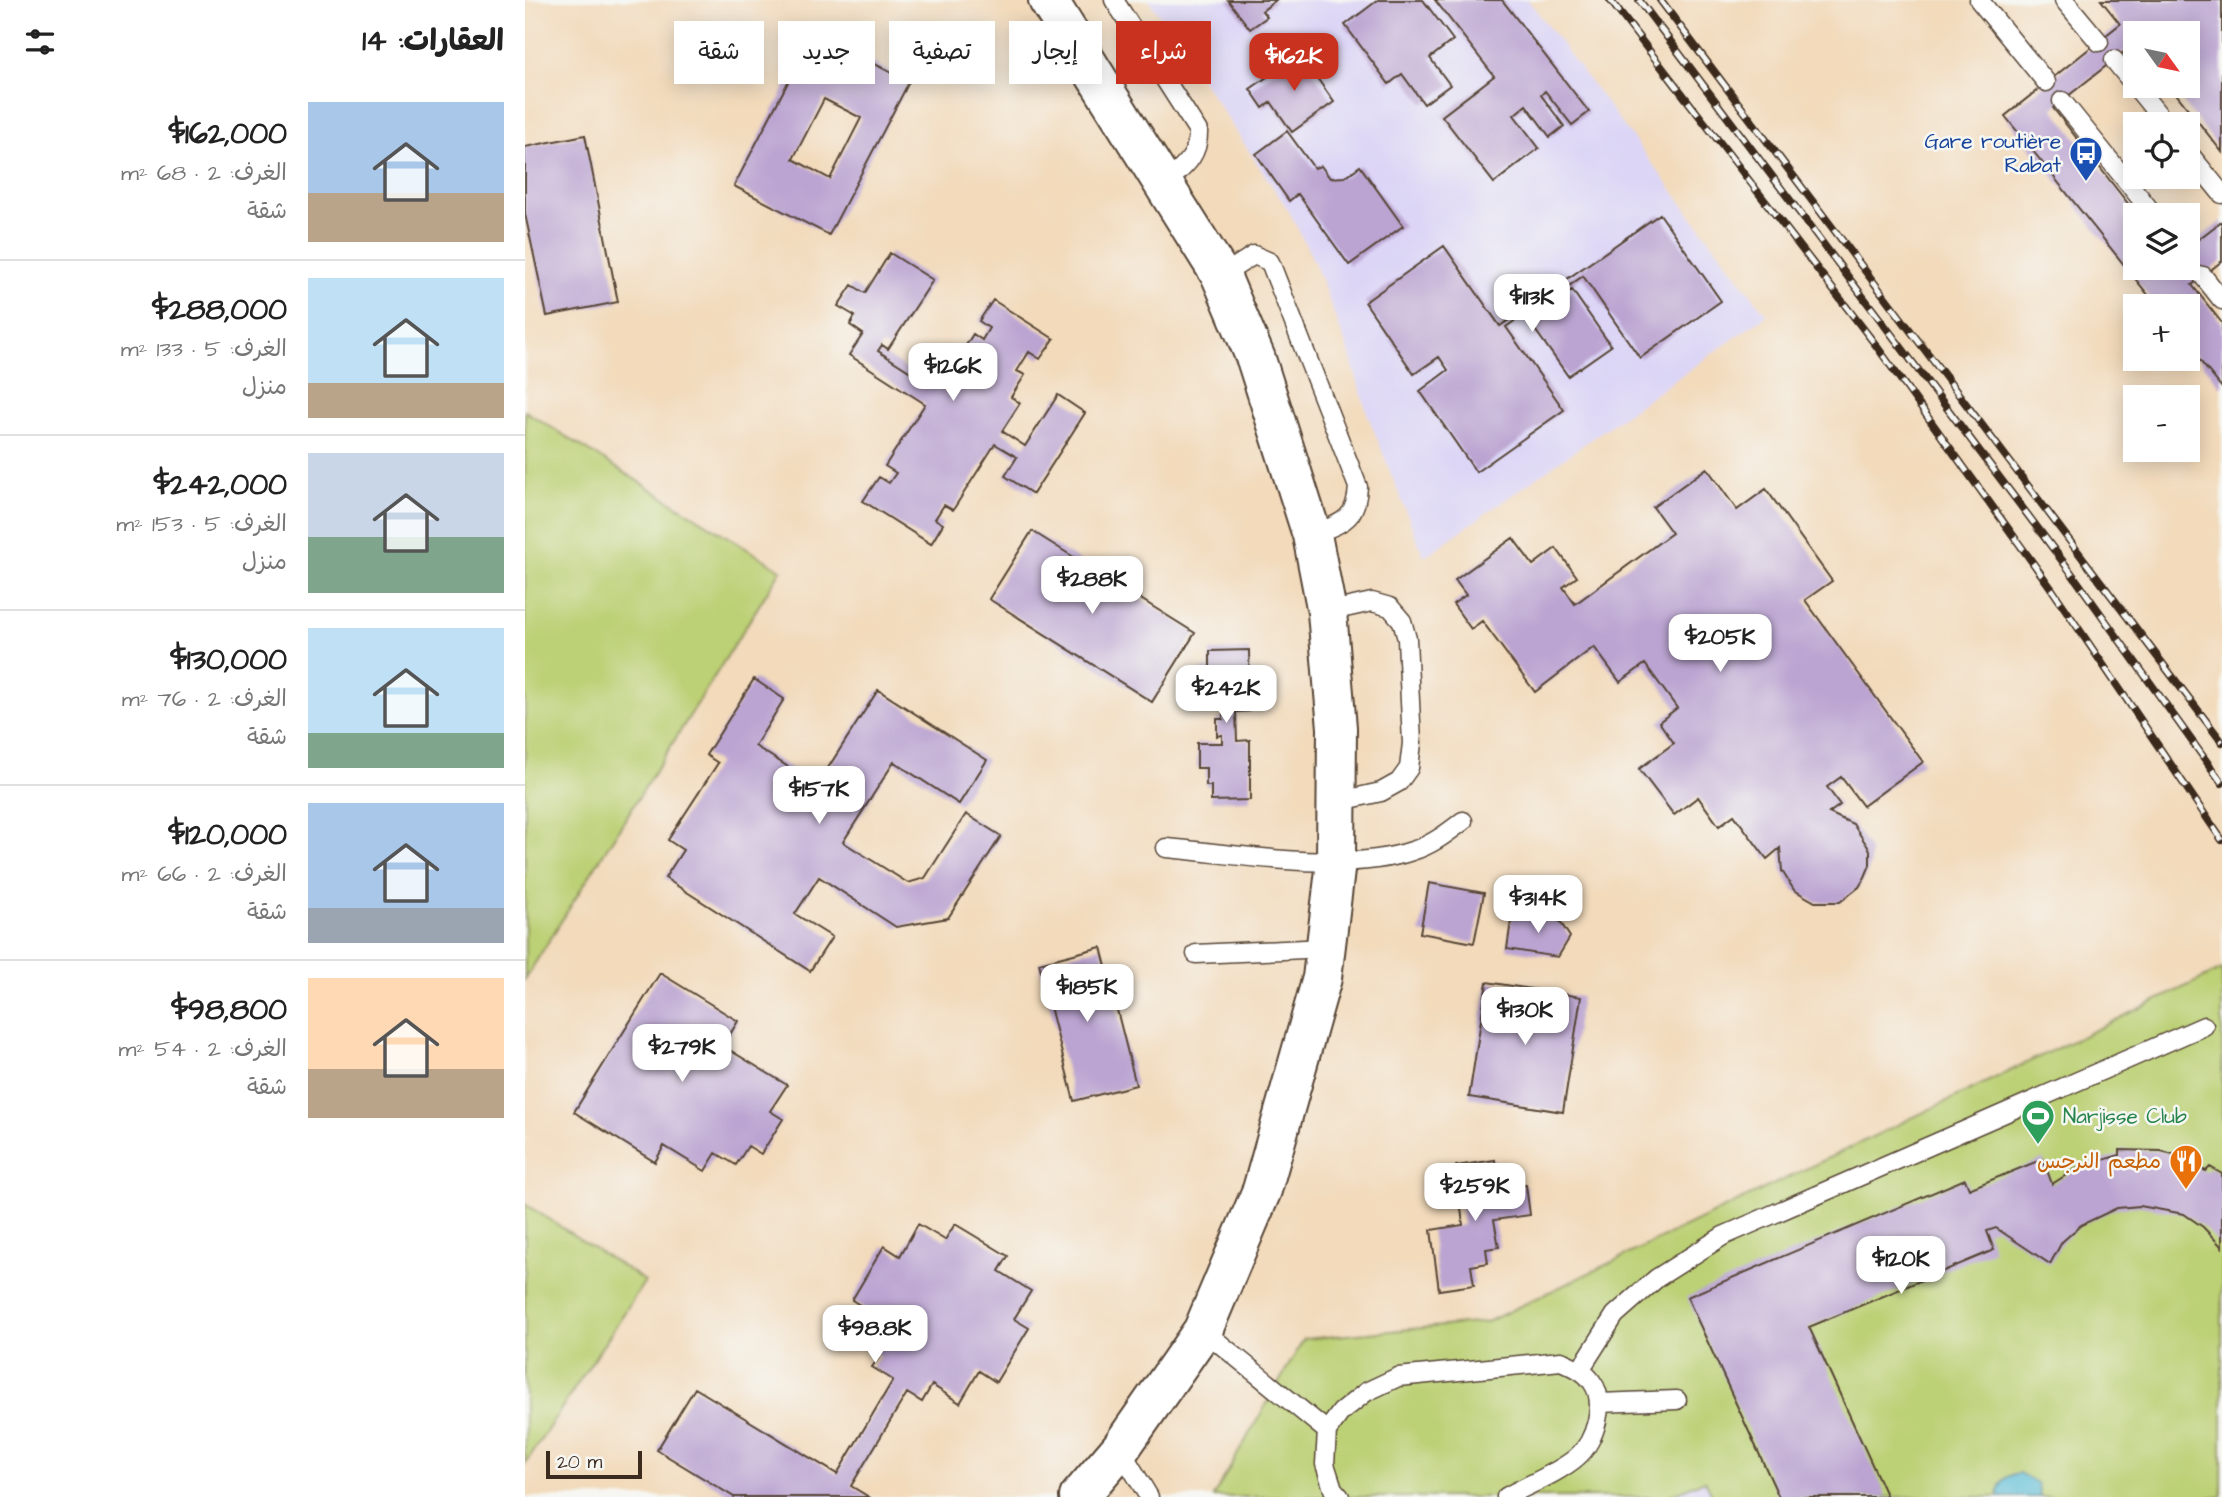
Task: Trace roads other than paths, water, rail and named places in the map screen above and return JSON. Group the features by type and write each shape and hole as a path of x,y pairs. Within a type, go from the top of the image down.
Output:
{"street":[{"path":"1055,2 1221,276 1256,359 1312,535 1327,612 1337,727 1336,862 1322,978 1262,1190 1203,1331 1120,1449 1080,1497"}],"lane":[{"path":"1114,0 1198,131 1199,145 1195,156 1165,184"},
{"path":"1979,0 2046,82"},
{"path":"2064,0 2099,41"},
{"path":"2114,60 2156,112"},
{"path":"2062,101 2144,203"},
{"path":"2200,167 2222,194"},
{"path":"1221,276 1254,255 1270,262 1358,487 1354,512 1345,520 1312,535"},
{"path":"2203,276 2222,300"},
{"path":"1327,612 1372,602 1390,607 1402,621 1406,639 1412,743 1409,768 1399,782 1381,792 1336,802"},
{"path":"1165,848 1336,862 1391,857 1413,851 1437,840 1463,821"},
{"path":"1196,954 1326,947"},
{"path":"1580,1370 1615,1315 1657,1278 1723,1236 2204,1026"},
{"path":"1203,1331 1327,1431"},
{"path":"1340,1497 1333,1489 1325,1464 1327,1431 1355,1400 1398,1377 1561,1361 1580,1370 1594,1383 1599,1402 1590,1444 1577,1457 1506,1497"},
{"path":"1599,1402 1677,1400"},
{"path":"1120,1449 1149,1497"}],"water":[{"path":"2019,1473 2037,1483 2040,1497 1998,1497 2003,1480"}],"railway":[{"path":"1610,0 1875,344 2051,588 2222,840"},
{"path":"1639,0 2067,567 2222,783"},
{"path":"1660,0 2222,742"}],"place":[{"name":"Gare routière Rabat","path":"2086,183"},
{"name":"Narjisse Club","path":"2038,1146"},
{"name":"مطعم النرجس","path":"2186,1191"}]}
